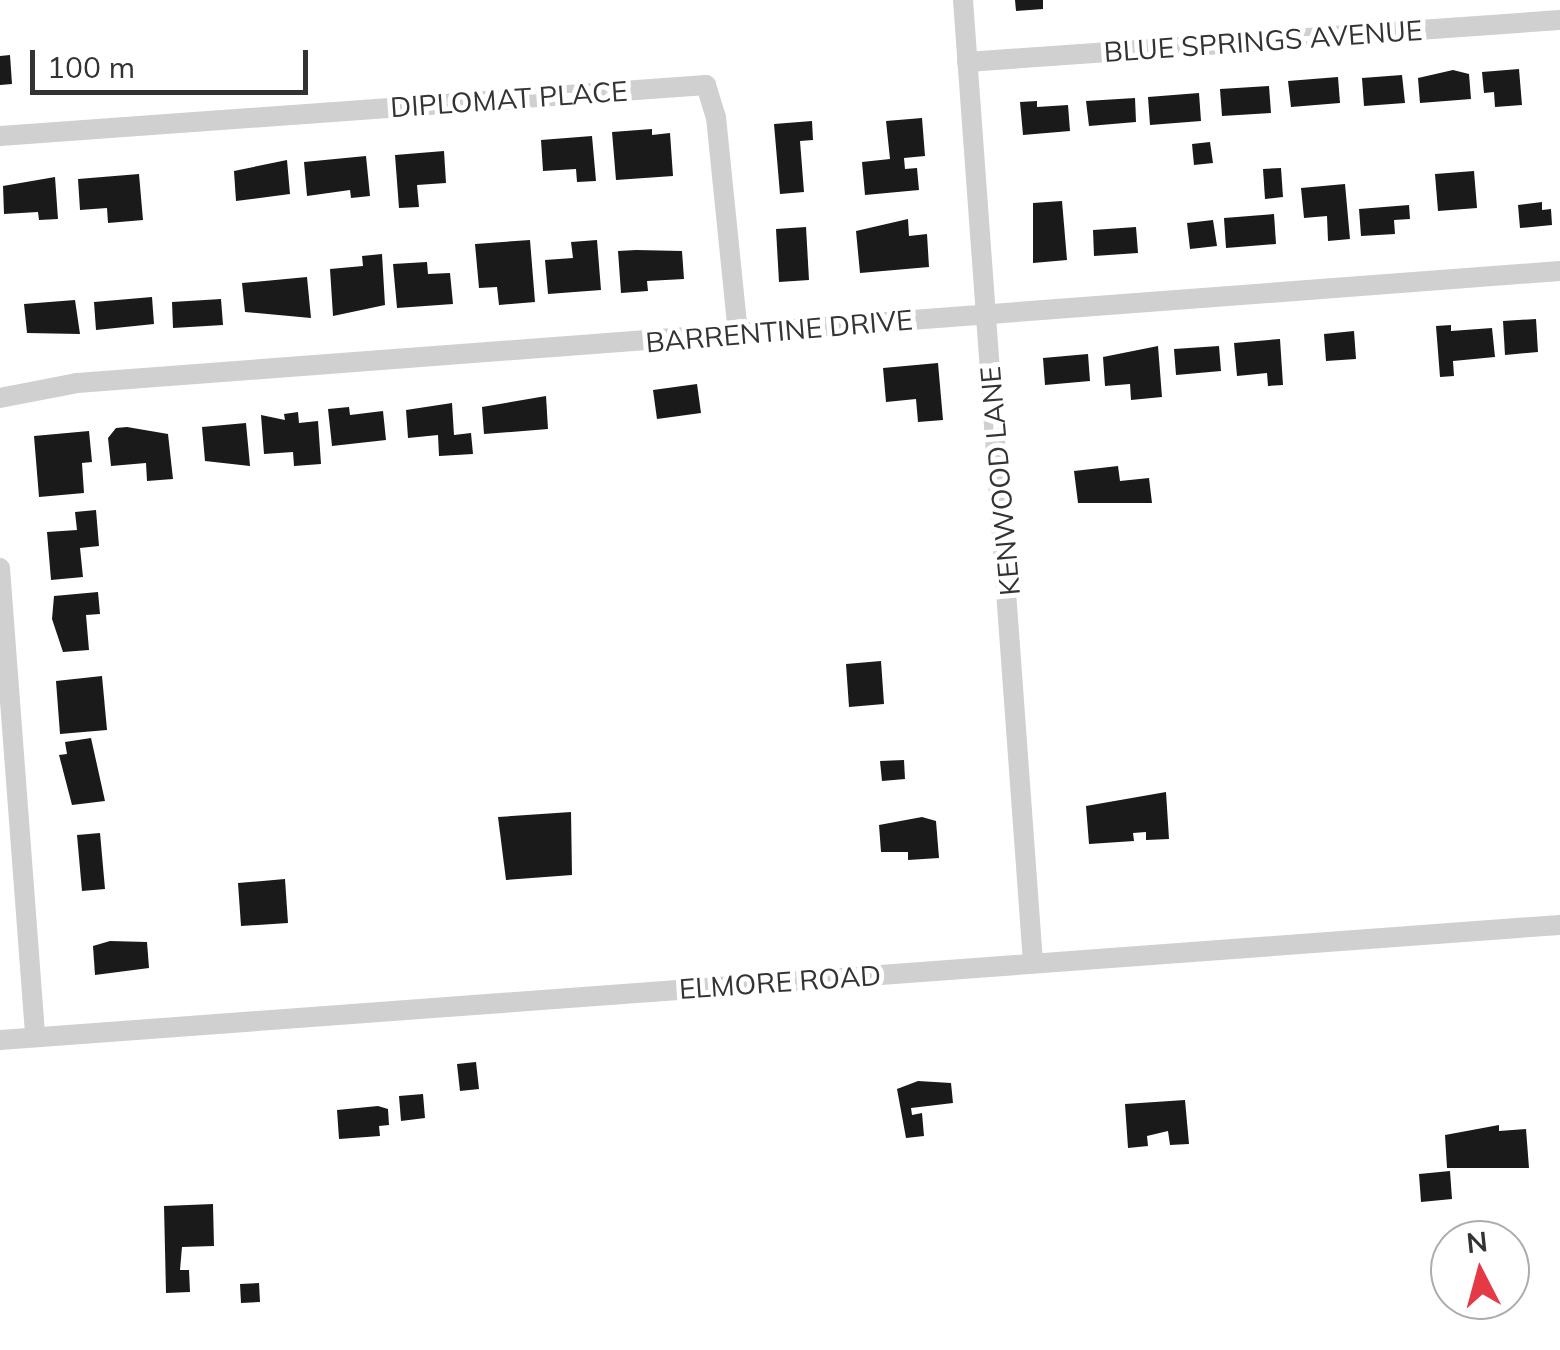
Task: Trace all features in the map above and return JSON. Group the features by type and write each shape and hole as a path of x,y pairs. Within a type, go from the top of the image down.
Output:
{"street":[{"name":"KENWOOD LANE","path":"963,0 1033,963"},
{"name":"BLUE SPRINGS AVENUE","path":"967,62 1560,20"},
{"name":"DIPLOMAT PLACE","path":"0,136 706,86 716,117 738,335"},
{"name":"BARRENTINE DRIVE","path":"0,398 76,383 1560,271"},
{"path":"0,568 8,790 35,1038"},
{"name":"ELMORE ROAD","path":"0,1040 1560,925"}],"building":[{"path":"1015,0 1043,0 1043,9 1016,11"},
{"path":"10,55 12,84 0,85 0,56"},
{"path":"1519,69 1522,105 1495,107 1494,92 1484,93 1482,72"},
{"path":"1453,70 1469,74 1471,99 1420,103 1418,78"},
{"path":"1402,75 1405,103 1364,106 1362,78"},
{"path":"1338,77 1340,103 1291,107 1288,81"},
{"path":"1269,86 1271,113 1222,116 1220,89"},
{"path":"1199,93 1201,121 1150,125 1148,97"},
{"path":"1135,98 1136,122 1089,126 1086,101"},
{"path":"1037,101 1037,107 1068,105 1070,131 1023,135 1020,102"},
{"path":"922,118 925,156 904,158 905,169 917,168 919,190 865,195 862,162 890,159 886,121"},
{"path":"812,121 813,140 800,141 804,192 780,194 774,124"},
{"path":"652,129 652,135 670,133 673,176 616,180 612,132"},
{"path":"592,136 596,181 577,182 576,169 543,171 541,140"},
{"path":"1210,142 1213,163 1194,165 1192,144"},
{"path":"444,151 446,183 417,185 419,207 399,208 395,155"},
{"path":"366,156 370,196 351,198 350,190 307,196 304,162"},
{"path":"287,160 290,194 236,201 234,171"},
{"path":"1281,168 1283,197 1265,199 1263,169"},
{"path":"1474,171 1477,208 1438,211 1435,174"},
{"path":"139,174 143,220 108,223 107,208 80,210 78,179"},
{"path":"55,177 58,219 39,220 38,212 4,214 3,186"},
{"path":"1345,184 1350,239 1328,241 1327,216 1304,218 1301,188"},
{"path":"1062,201 1067,260 1033,263 1033,203"},
{"path":"1542,202 1542,210 1551,209 1552,225 1520,228 1518,205"},
{"path":"1409,205 1410,219 1394,220 1395,234 1361,236 1359,209"},
{"path":"1274,214 1276,244 1226,248 1224,218"},
{"path":"908,219 909,236 927,234 929,267 860,273 856,231"},
{"path":"1213,220 1217,246 1190,249 1187,223"},
{"path":"806,227 809,280 779,282 776,229"},
{"path":"1136,227 1138,253 1094,256 1093,230"},
{"path":"530,240 535,302 499,305 497,287 479,288 475,244"},
{"path":"597,240 601,290 548,294 545,260 573,258 571,242"},
{"path":"618,251 682,251 684,279 647,281 648,291 621,293"},
{"path":"382,254 385,305 333,316 330,269 363,266 362,256"},
{"path":"427,262 428,274 450,273 453,304 397,308 393,264"},
{"path":"307,277 311,318 245,312 242,283"},
{"path":"152,297 154,324 96,330 94,302"},
{"path":"221,299 223,325 173,328 172,302"},
{"path":"75,300 80,334 27,333 24,304"},
{"path":"1536,319 1538,352 1505,355 1503,321"},
{"path":"1451,325 1451,331 1492,328 1495,357 1453,361 1454,376 1440,377 1436,326"},
{"path":"1354,331 1356,359 1326,361 1324,334"},
{"path":"1280,339 1283,385 1268,386 1267,373 1237,376 1234,343"},
{"path":"1158,346 1162,397 1131,400 1130,384 1105,386 1103,357"},
{"path":"1219,346 1221,371 1176,375 1174,349"},
{"path":"1088,354 1090,381 1045,385 1043,358"},
{"path":"938,363 943,420 918,422 916,399 886,402 883,368"},
{"path":"697,384 701,413 657,419 653,390"},
{"path":"546,396 548,429 484,434 482,407"},
{"path":"452,403 454,435 471,433 473,454 439,456 438,435 408,438 406,410"},
{"path":"349,407 350,415 383,411 386,440 332,446 328,409"},
{"path":"298,412 299,423 318,421 321,464 294,466 293,452 264,454 261,415 285,420 284,414"},
{"path":"246,423 250,466 205,461 202,427"},
{"path":"116,428 168,434 173,479 147,481 146,463 111,466 108,438"},
{"path":"89,431 92,462 82,463 84,493 39,497 34,436"},
{"path":"1118,466 1120,481 1149,478 1152,503 1078,503 1074,471"},
{"path":"96,510 99,546 80,548 83,577 51,580 47,532 77,530 75,512"},
{"path":"98,592 100,614 86,615 89,650 63,652 52,619 54,596"},
{"path":"881,661 884,704 849,707 846,664"},
{"path":"102,676 107,730 60,734 56,681"},
{"path":"91,738 105,801 72,805 59,755 67,754 65,742"},
{"path":"904,760 905,779 882,781 880,761"},
{"path":"1166,792 1169,839 1146,840 1146,832 1133,833 1134,841 1089,844 1086,806"},
{"path":"571,812 572,875 506,880 498,817"},
{"path":"922,817 936,821 939,858 908,860 908,852 881,852 879,825"},
{"path":"100,833 105,889 82,891 77,835"},
{"path":"285,879 288,923 241,926 238,883"},
{"path":"110,941 147,942 149,968 95,975 93,946"},
{"path":"476,1062 479,1089 460,1091 457,1064"},
{"path":"918,1081 951,1083 953,1103 911,1108 912,1115 922,1113 924,1136 906,1138 897,1089"},
{"path":"423,1094 425,1118 401,1121 399,1096"},
{"path":"1185,1100 1189,1144 1170,1145 1168,1131 1147,1136 1148,1146 1128,1148 1125,1104"},
{"path":"378,1106 388,1109 389,1125 379,1126 380,1136 339,1139 337,1110"},
{"path":"1499,1125 1499,1131 1526,1129 1529,1168 1447,1168 1445,1135"},
{"path":"1450,1171 1452,1199 1421,1202 1419,1174"},
{"path":"213,1204 214,1246 182,1247 180,1270 189,1270 190,1292 166,1293 164,1206"},
{"path":"259,1283 260,1302 241,1303 240,1284"}]}
